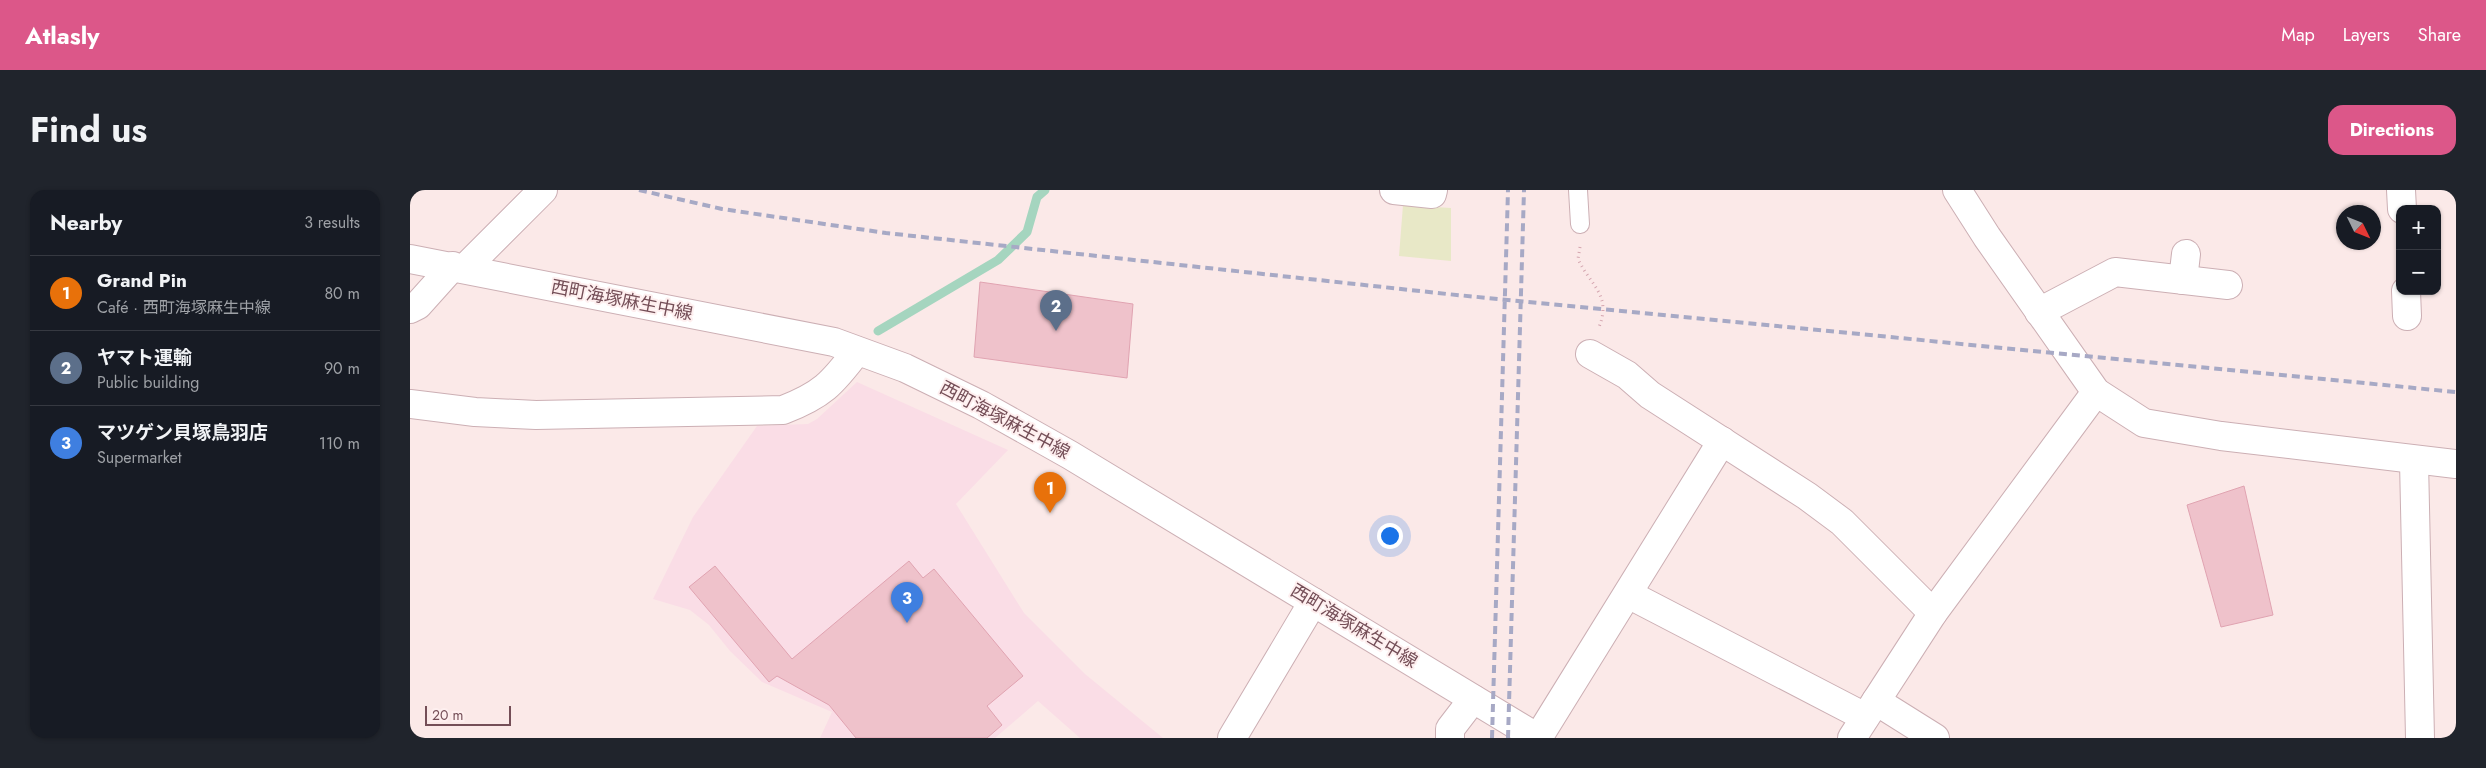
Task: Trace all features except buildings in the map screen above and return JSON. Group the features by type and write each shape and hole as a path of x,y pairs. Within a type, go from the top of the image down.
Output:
{"street":[{"path":"410,309 459,268 543,190"},
{"path":"1394,190 1432,194 1433,190"},
{"path":"1957,190 2039,312 2096,392 2144,423 2221,436 2414,461 2456,464"},
{"path":"2401,190 2402,205"},
{"name":"西町海塚麻生中線","path":"410,259 834,342 905,368 981,405 1070,455 1538,738"},
{"path":"2039,312 2115,272 2184,267 2228,285"},
{"path":"410,404 475,412 536,415 783,410 811,399 836,379 857,351"},
{"path":"1590,354 1627,375 1650,394 1807,496 1842,522 1933,613"},
{"path":"1864,718 1933,613 2096,392"},
{"path":"1538,738 1722,441"},
{"path":"2414,461 2420,738"},
{"path":"1628,594 1864,718 1935,738"},
{"path":"1232,738 1312,602"},
{"path":"1450,738 1450,729 1473,699"}],"lane":[{"path":"1578,190 1580,224"}],"path":[{"path":"1580,224 1578,258 1601,294 1603,307 1602,320 1590,354"}],"shaded area":[{"path":"857,382 1008,450 956,504 1024,613 1085,674 1163,738 1080,738 1038,701 995,738 820,738 832,712 762,682 730,651 709,625 690,610 653,599 693,517 757,426 808,424 817,419"}],"green space":[{"path":"1403,205 1451,208 1451,261 1399,256"}],"waterway":[{"path":"878,331 998,260 1027,232 1037,197 1045,190"}],"railway":[{"path":"639,190 722,209 886,233 1447,294 2456,392"},
{"path":"1492,738 1508,190"},
{"path":"1508,738 1524,190"}],"place":[{"name":"ヤマト運輸","path":"1056,331"},
{"name":"Grand Pin","path":"1050,513"},
{"name":"マツゲン貝塚鳥羽店","path":"907,623"}]}
